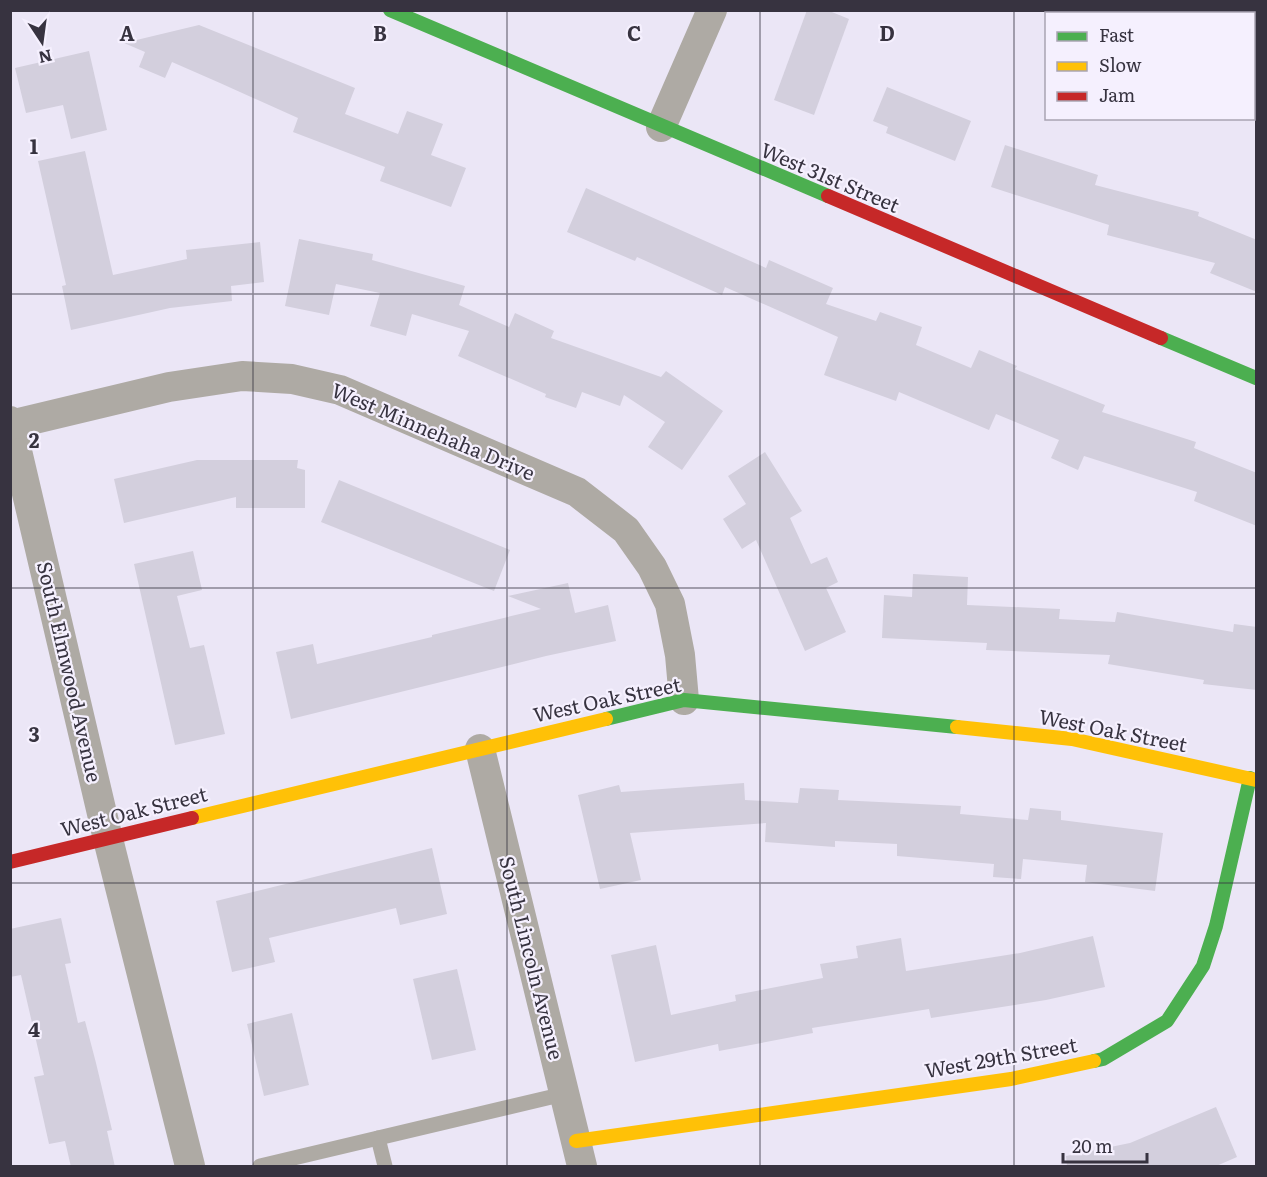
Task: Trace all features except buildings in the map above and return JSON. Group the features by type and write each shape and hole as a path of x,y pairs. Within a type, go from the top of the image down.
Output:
{"street":[{"name":"West 31st Street","path":"390,10 661,127 1257,378"},
{"path":"661,127 712,10"},
{"name":"West Minnehaha Drive","path":"11,424 169,387 242,376 292,379 340,390 577,492 626,530 652,567 670,604 680,655 684,700"},
{"name":"South Elmwood Avenue","path":"11,424 108,839 190,1167"},
{"name":"West Oak Street","path":"10,862 684,700 1072,739 1253,779"},
{"name":"South Lincoln Avenue","path":"480,749 579,1154"},
{"name":"West 29th Street","path":"579,1154 1011,1078 1103,1059 1167,1021 1203,966 1216,926 1253,779"}],"lane":[{"path":"260,1167 564,1094"},
{"path":"378,1138 384,1167"}],"traffic: fast":[{"path":"390,10 828,196"},
{"path":"1161,338 1256,378"},
{"path":"606,719 684,700 957,727"},
{"path":"1094,1061 1103,1059 1167,1021 1203,966 1216,926 1250,778"}],"traffic: slow":[{"path":"192,818 606,719"},
{"path":"957,727 1072,739 1256,780"},
{"path":"576,1141 1011,1079 1094,1061"}],"traffic: jam":[{"path":"828,196 1161,338"},
{"path":"10,862 192,818"}]}
